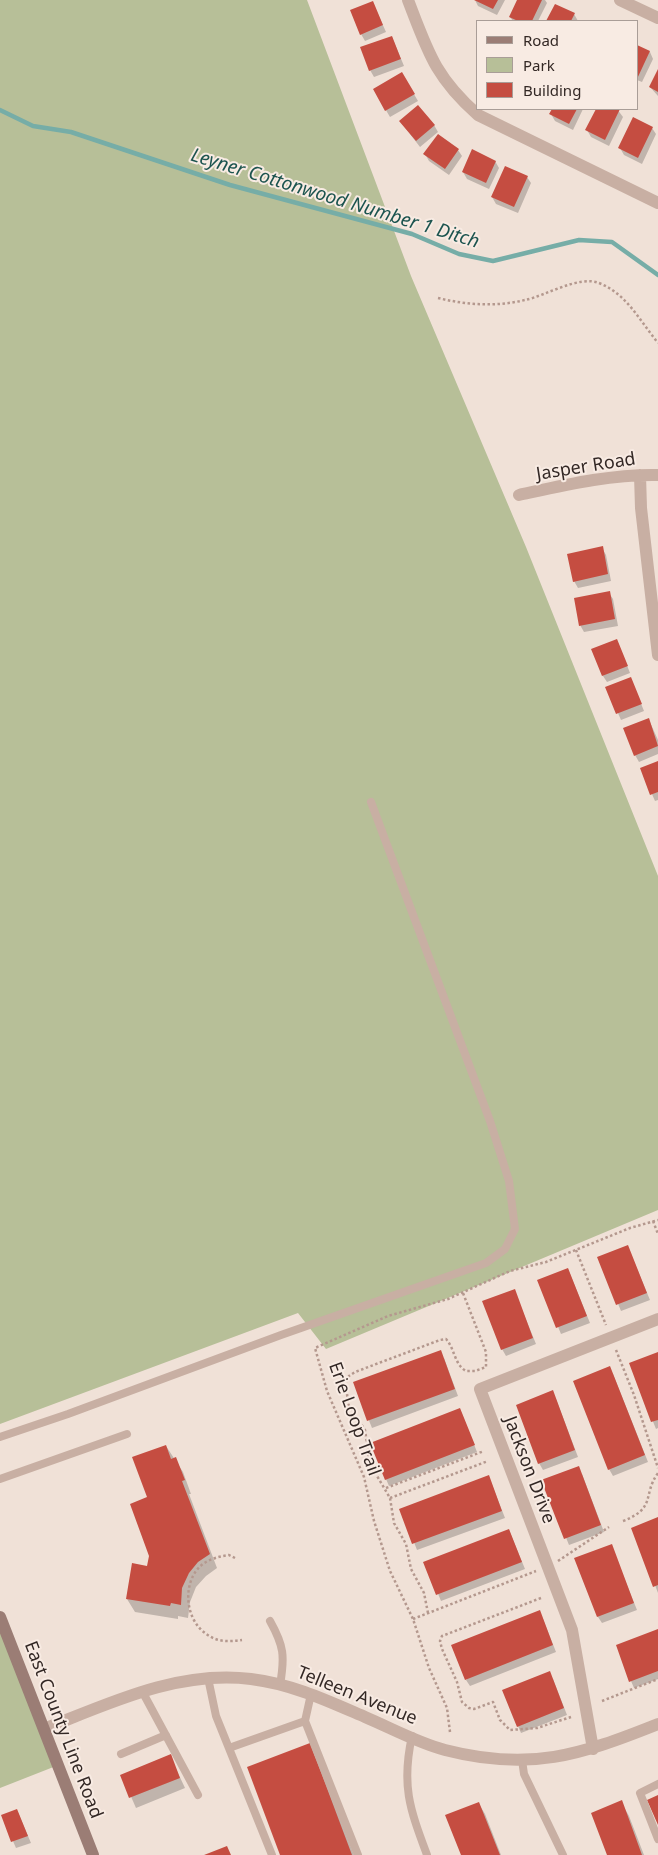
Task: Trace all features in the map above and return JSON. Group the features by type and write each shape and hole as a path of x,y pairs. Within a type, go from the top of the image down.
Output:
{"main road":[{"name":"East County Line Road","path":"0,1617 93,1855"}],"street":[{"path":"408,0 438,71 456,95 478,115 658,203"},
{"path":"620,0 658,18"},
{"path":"640,475 640,502 658,655"},
{"name":"Jasper Road","path":"520,495 577,482 640,475 658,475"},
{"name":"Jackson Drive","path":"593,1749 572,1630 480,1389 658,1319"},
{"name":"Telleen Avenue","path":"44,1729 142,1691 208,1678 250,1679 280,1685 311,1694 444,1749 490,1758 522,1760 564,1756 593,1749 658,1724"}],"lane":[{"path":"0,1437 486,1263 505,1249 515,1229 509,1181 483,1103 371,802"},
{"path":"0,1479 126,1434"},
{"path":"270,1620 281,1641 285,1658 280,1685"},
{"path":"208,1678 216,1716 272,1855"},
{"path":"142,1691 198,1794"},
{"path":"311,1694 305,1720 358,1855"},
{"path":"229,1748 305,1720"},
{"path":"121,1754 166,1735"},
{"path":"412,1736 406,1763 409,1806 427,1855"},
{"path":"522,1760 524,1774 563,1855"},
{"path":"658,1784 640,1793 658,1839"}],"path":[{"path":"438,298 463,304 501,304 525,300 572,284 598,282 630,304 658,342"},
{"name":"Erie Loop Trail","path":"450,1732 447,1708 429,1668 413,1619 390,1571 374,1521 364,1477 327,1391 315,1348 388,1316 463,1293 510,1271 576,1250 630,1228 658,1220"},
{"path":"653,1221 658,1234"},
{"path":"576,1250 607,1327"},
{"path":"428,1613 424,1593 411,1569 406,1544 394,1523 390,1498 386,1488 370,1464 365,1430 348,1404 346,1383 349,1376 355,1372 446,1339 450,1343 458,1364 466,1371 474,1372 486,1367 486,1352 463,1293"},
{"path":"615,1348 634,1395 658,1468"},
{"path":"386,1488 484,1451"},
{"path":"390,1498 488,1461"},
{"path":"623,1521 643,1510 658,1472"},
{"path":"558,1562 609,1527"},
{"path":"234,1558 229,1555 205,1562 194,1574 187,1600 190,1613 204,1633 226,1642 242,1640"},
{"path":"413,1619 537,1570"},
{"path":"541,1598 442,1636 440,1641 446,1660 457,1682 460,1697 469,1708 493,1702 500,1720 510,1730 537,1728 570,1717"},
{"path":"602,1701 658,1679"}],"green space":[{"path":"0,0 307,0 411,276 526,547 658,876 658,1210 326,1349 298,1313 0,1424"},
{"path":"0,1630 56,1766 0,1788"}],"building":[{"path":"474,0 498,0 493,9"},
{"path":"517,0 542,0 532,20 516,20 509,17"},
{"path":"373,1 383,25 360,35 350,10"},
{"path":"555,4 575,13 572,20 547,20"},
{"path":"392,36 401,59 369,71 360,47"},
{"path":"638,45 650,51 638,77"},
{"path":"658,69 658,92 649,87"},
{"path":"402,72 415,94 385,111 373,89"},
{"path":"418,105 435,125 416,141 399,121"},
{"path":"551,110 576,110 569,124 549,114"},
{"path":"595,110 620,110 605,140 585,130"},
{"path":"633,117 653,127 638,158 618,148"},
{"path":"438,134 459,149 445,169 423,154"},
{"path":"472,149 496,161 486,183 462,172"},
{"path":"505,166 528,176 514,207 491,197"},
{"path":"603,546 608,574 573,582 567,554"},
{"path":"610,591 615,619 579,626 574,598"},
{"path":"617,639 628,666 602,676 591,649"},
{"path":"631,677 642,704 616,714 605,687"},
{"path":"649,718 658,746 634,756 623,728"},
{"path":"658,761 658,792 650,795 640,768"},
{"path":"628,1245 647,1293 616,1305 597,1257"},
{"path":"568,1268 587,1316 556,1328 537,1280"},
{"path":"515,1289 533,1338 501,1350 482,1301"},
{"path":"441,1350 455,1389 367,1421 353,1382"},
{"path":"658,1352 658,1420 651,1422 629,1363"},
{"path":"610,1366 645,1455 608,1470 573,1381"},
{"path":"553,1390 575,1450 538,1464 516,1405"},
{"path":"460,1408 475,1445 385,1480 370,1443"},
{"path":"166,1445 171,1459 176,1457 185,1480 182,1481 210,1554 198,1562 189,1573 182,1588 181,1605 171,1603 170,1606 126,1599 132,1563 147,1566 149,1556 130,1504 147,1497 132,1457"},
{"path":"579,1466 601,1525 564,1539 541,1480"},
{"path":"489,1475 502,1511 412,1544 399,1509"},
{"path":"658,1517 658,1585 653,1587 631,1528"},
{"path":"509,1529 522,1562 436,1595 423,1562"},
{"path":"612,1544 634,1603 597,1617 574,1558"},
{"path":"540,1610 553,1645 465,1680 451,1645"},
{"path":"658,1629 658,1671 629,1682 616,1645"},
{"path":"550,1671 564,1708 517,1727 502,1690"},
{"path":"310,1743 352,1855 280,1855 247,1767"},
{"path":"171,1754 180,1778 129,1798 120,1775"},
{"path":"658,1795 658,1825 647,1800"},
{"path":"622,1800 642,1855 607,1855 591,1813"},
{"path":"479,1802 500,1855 461,1855 445,1815"},
{"path":"17,1809 28,1836 11,1842 1,1815"},
{"path":"227,1846 231,1855 204,1855"}],"waterway":[{"name":"Leyner Cottonwood Number 1 Ditch","path":"0,110 33,126 71,132 230,185 412,234 459,254 493,261 579,240 612,242 658,275"}]}
